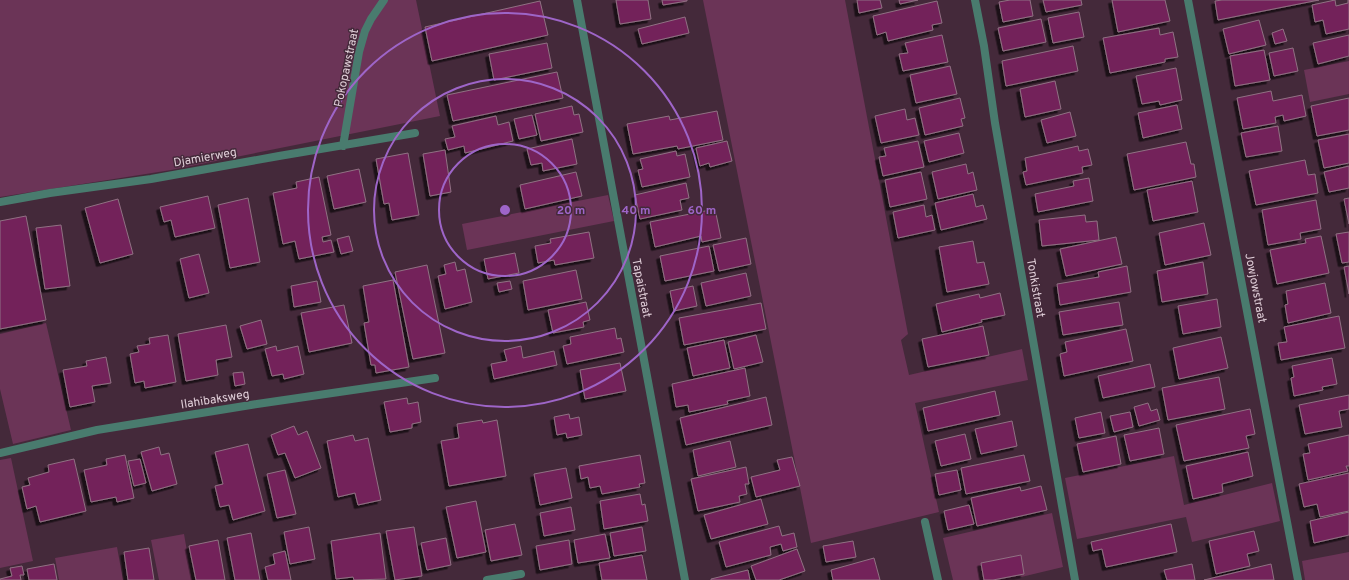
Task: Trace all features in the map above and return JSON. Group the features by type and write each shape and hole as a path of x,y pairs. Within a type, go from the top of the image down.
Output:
{"street":[{"name":"Pokopawstraat","path":"343,146 359,52 365,31 384,0"},
{"name":"Tapaistraat","path":"577,0 685,580"},
{"name":"Tonkistraat","path":"975,0 1075,580"},
{"name":"Jowjowstraat","path":"1188,0 1298,580"},
{"name":"Djamierweg","path":"0,202 50,193 151,179 415,134"},
{"name":"Ilahibaksweg","path":"0,453 97,430 435,378"},
{"path":"925,522 938,580"},
{"path":"487,580 522,574"}],"shaded area":[{"path":"0,0 416,0 440,116 171,170 0,197"},
{"path":"703,0 845,0 908,334 901,340 909,375 1022,349 1028,380 915,403 939,512 811,543"},
{"path":"1349,61 1349,94 1310,102 1304,70"},
{"path":"608,195 614,221 467,250 462,224"},
{"path":"46,323 71,430 13,444 0,389 0,334"},
{"path":"1174,456 1184,505 1272,483 1280,521 1192,542 1186,517 1077,539 1065,478"},
{"path":"11,458 33,561 0,568 0,460"},
{"path":"1052,513 1063,567 1009,580 953,580 943,538"},
{"path":"184,534 192,580 159,580 151,540"},
{"path":"117,547 123,580 59,580 55,558"},
{"path":"1349,552 1349,580 1305,580 1302,561"}],"building":[{"path":"616,0 648,0 651,19 620,24"},
{"path":"662,0 687,0 687,1 663,5"},
{"path":"857,0 880,0 882,8 859,13"},
{"path":"899,0 918,0 900,4"},
{"path":"1010,0 1030,0 1033,16 1003,22 999,2"},
{"path":"1043,0 1081,0 1082,5 1046,12"},
{"path":"1112,0 1165,0 1170,21 1118,32"},
{"path":"1319,0 1218,20 1215,1"},
{"path":"1335,0 1336,6 1348,3 1349,0 1349,29 1326,34 1323,20 1315,22 1312,5"},
{"path":"540,1 548,35 432,61 425,27"},
{"path":"937,1 942,23 932,25 933,30 888,41 886,32 877,35 873,16"},
{"path":"1079,12 1084,37 1053,43 1048,18"},
{"path":"685,17 689,33 642,44 638,29"},
{"path":"1041,19 1046,42 1003,51 998,28"},
{"path":"1259,20 1266,45 1229,54 1223,29"},
{"path":"1159,28 1160,35 1173,32 1178,57 1165,59 1165,62 1110,73 1103,38"},
{"path":"1283,29 1287,41 1275,44 1272,33"},
{"path":"942,35 948,62 903,71 899,54 908,53 905,43"},
{"path":"1349,35 1349,56 1318,64 1313,43"},
{"path":"547,43 552,68 494,80 489,54"},
{"path":"1073,46 1078,71 1006,86 1002,61"},
{"path":"1293,48 1298,71 1274,76 1269,53"},
{"path":"1264,50 1270,80 1235,86 1230,56"},
{"path":"950,66 957,94 916,103 910,75"},
{"path":"1176,68 1182,100 1160,105 1159,101 1142,104 1136,76"},
{"path":"557,72 563,98 453,121 447,95"},
{"path":"1055,81 1061,109 1025,117 1020,89"},
{"path":"1271,91 1273,101 1302,95 1306,116 1284,121 1283,115 1275,117 1276,123 1243,129 1237,98"},
{"path":"960,98 965,118 961,119 963,126 925,135 919,108"},
{"path":"1349,98 1349,130 1317,136 1311,106"},
{"path":"1177,105 1182,129 1143,138 1138,113"},
{"path":"572,106 574,115 579,114 583,132 541,141 535,114"},
{"path":"905,109 907,120 915,118 919,135 881,143 875,116"},
{"path":"717,111 723,140 678,149 677,146 633,154 627,124 669,116 670,120"},
{"path":"1070,112 1076,136 1047,143 1041,120"},
{"path":"532,115 537,135 519,139 514,119"},
{"path":"496,116 498,125 509,122 513,141 465,153 464,146 448,150 445,139 455,137 452,126"},
{"path":"1278,126 1282,151 1246,157 1241,133"},
{"path":"959,133 964,153 929,162 924,141"},
{"path":"1349,134 1349,163 1324,168 1318,140"},
{"path":"572,139 577,164 543,171 542,163 531,165 527,149"},
{"path":"727,141 732,161 710,167 709,163 700,166 696,148"},
{"path":"918,141 924,167 883,176 879,157 886,156 884,148"},
{"path":"1186,142 1191,164 1194,164 1196,177 1134,190 1127,154"},
{"path":"1078,146 1079,151 1088,149 1092,165 1082,167 1083,173 1026,185 1023,172 1027,171 1025,158"},
{"path":"445,150 451,192 430,196 423,154"},
{"path":"676,151 677,156 685,154 690,177 642,187 638,170 643,169 640,159"},
{"path":"408,153 419,215 392,220 389,203 384,204 376,159"},
{"path":"1305,160 1308,175 1315,174 1318,193 1256,205 1249,171"},
{"path":"966,164 968,174 973,172 977,190 938,199 932,172"},
{"path":"1349,166 1349,188 1329,192 1324,172"},
{"path":"359,169 366,202 334,209 327,176"},
{"path":"576,172 582,196 525,209 520,185"},
{"path":"921,172 927,199 890,207 885,180"},
{"path":"319,177 331,235 322,237 323,242 331,240 334,252 299,259 295,241 283,244 273,193 297,188 296,182"},
{"path":"1089,178 1093,201 1038,212 1035,194 1074,186 1073,181"},
{"path":"1192,181 1198,212 1153,221 1147,190"},
{"path":"686,183 689,198 680,200 682,210 640,219 635,195"},
{"path":"973,194 976,207 983,205 987,219 941,230 935,203"},
{"path":"208,196 215,228 175,237 171,220 164,222 160,207"},
{"path":"248,198 260,262 230,268 218,205"},
{"path":"1349,198 1349,224 1344,199"},
{"path":"118,199 133,254 100,263 85,208"},
{"path":"1316,200 1321,229 1300,233 1301,239 1268,245 1262,210"},
{"path":"924,205 926,217 932,215 935,230 898,238 893,212"},
{"path":"715,209 721,238 702,242 701,236 655,247 650,222"},
{"path":"1085,215 1086,222 1097,221 1099,240 1042,246 1039,220"},
{"path":"26,216 46,320 0,329 0,221"},
{"path":"1204,223 1211,255 1165,265 1159,233"},
{"path":"61,225 70,286 45,289 36,228"},
{"path":"589,232 594,258 555,265 554,260 538,263 535,246 551,243 550,239"},
{"path":"1349,232 1349,262 1342,263 1336,234"},
{"path":"349,236 353,251 341,254 337,239"},
{"path":"1321,236 1329,273 1277,284 1270,250 1306,243 1305,239"},
{"path":"1116,237 1122,264 1066,276 1060,249"},
{"path":"746,238 751,264 719,271 713,245"},
{"path":"973,241 977,263 984,262 989,284 947,292 939,247"},
{"path":"709,246 714,271 665,281 660,256"},
{"path":"515,253 519,273 488,279 484,259"},
{"path":"199,254 209,293 189,298 180,259"},
{"path":"455,262 457,271 465,269 472,302 445,309 438,276 446,274 444,265"},
{"path":"1203,262 1208,294 1162,302 1157,271"},
{"path":"427,265 445,353 413,359 395,272"},
{"path":"1127,266 1131,292 1060,305 1057,284 1099,277 1098,272"},
{"path":"1349,266 1349,294 1344,267"},
{"path":"576,270 582,299 528,310 523,281"},
{"path":"746,273 751,296 706,306 701,283"},
{"path":"393,280 409,367 376,373 375,365 371,365 364,323 369,322 363,286"},
{"path":"317,281 321,302 294,307 291,286"},
{"path":"510,281 512,289 499,292 497,283"},
{"path":"1325,283 1331,313 1288,323 1285,305 1288,304 1286,291"},
{"path":"693,286 697,306 674,311 670,291"},
{"path":"1000,293 1005,315 981,320 982,322 942,332 936,304 979,294 980,298"},
{"path":"1217,299 1221,327 1183,334 1178,306"},
{"path":"586,302 590,320 583,322 584,327 553,333 548,310"},
{"path":"1119,302 1123,325 1063,335 1059,312"},
{"path":"761,303 766,329 684,345 679,318"},
{"path":"344,305 352,343 309,352 301,313"},
{"path":"1339,316 1345,348 1281,360 1278,343 1287,342 1284,327"},
{"path":"261,320 267,344 247,349 240,326"},
{"path":"226,325 232,357 216,360 218,375 186,381 178,334"},
{"path":"983,326 989,355 928,367 922,339"},
{"path":"615,328 617,339 621,338 624,352 567,364 563,346 571,344 570,337"},
{"path":"1126,329 1133,361 1064,376 1060,354 1067,352 1065,342"},
{"path":"168,335 176,382 145,388 144,381 135,383 130,354 139,352 137,346 150,344 149,338"},
{"path":"756,335 763,362 734,369 728,342"},
{"path":"1221,337 1228,368 1179,379 1173,348"},
{"path":"724,340 730,368 693,376 687,348"},
{"path":"276,346 277,351 298,346 304,374 284,379 283,374 272,376 265,349"},
{"path":"521,346 523,358 554,351 557,365 494,379 491,364 507,361 504,350"},
{"path":"106,357 111,383 92,386 95,402 70,407 63,370 87,366 86,361"},
{"path":"1332,358 1337,384 1322,387 1323,390 1294,396 1291,378 1294,377 1292,366"},
{"path":"620,363 626,391 585,399 580,370"},
{"path":"1150,364 1155,387 1103,398 1098,376"},
{"path":"745,368 750,396 727,401 728,404 689,412 688,405 676,407 672,384"},
{"path":"243,372 245,384 235,386 233,373"},
{"path":"1219,377 1225,409 1168,420 1162,388"},
{"path":"995,391 1000,415 928,431 923,408"},
{"path":"1349,395 1349,409 1339,411 1342,427 1305,434 1299,405"},
{"path":"766,397 772,425 686,445 680,418"},
{"path":"407,398 408,404 418,402 421,422 412,424 412,428 390,432 384,402"},
{"path":"1148,403 1151,411 1157,409 1160,420 1139,426 1134,407"},
{"path":"1250,409 1255,434 1246,436 1249,448 1184,461 1176,425"},
{"path":"1101,412 1105,433 1079,438 1075,418"},
{"path":"1130,412 1133,427 1114,432 1110,416"},
{"path":"569,414 570,419 579,417 582,435 567,438 566,433 557,435 554,417"},
{"path":"482,420 483,423 497,420 506,476 449,486 441,441 459,438 457,424"},
{"path":"1012,421 1017,446 981,454 975,429"},
{"path":"294,426 298,435 307,431 321,468 295,478 285,453 278,455 271,435"},
{"path":"1159,428 1164,454 1130,461 1124,435"},
{"path":"965,434 971,459 941,466 935,441"},
{"path":"353,435 355,441 368,438 381,500 358,505 355,493 338,497 327,441"},
{"path":"1349,435 1349,466 1346,466 1348,471 1308,480 1303,454 1310,453 1308,444"},
{"path":"1116,436 1121,464 1083,472 1077,444"},
{"path":"730,441 736,467 698,476 693,450"},
{"path":"248,444 265,511 233,520 229,505 220,507 215,486 223,484 215,452"},
{"path":"159,447 161,455 169,453 177,484 152,491 141,452"},
{"path":"1248,452 1253,476 1222,484 1223,492 1193,499 1186,466"},
{"path":"125,455 134,498 117,502 116,497 91,502 84,470 107,465 106,459"},
{"path":"640,455 645,483 639,484 640,487 602,494 600,486 590,488 588,477 581,479 579,466"},
{"path":"1024,455 1030,481 966,494 961,468"},
{"path":"792,457 800,486 756,497 751,477 780,470 777,460"},
{"path":"74,459 86,511 40,522 36,506 27,509 22,487 30,485 28,478 49,472 48,465"},
{"path":"140,459 146,483 134,486 128,461"},
{"path":"746,467 749,484 745,484 747,494 739,496 740,502 698,511 691,479"},
{"path":"566,468 572,498 540,505 534,474"},
{"path":"285,470 296,514 277,518 267,474"},
{"path":"957,470 961,490 939,495 935,474"},
{"path":"1349,473 1349,511 1320,517 1317,504 1304,507 1299,484"},
{"path":"1041,486 1047,510 977,526 971,498 1020,487 1021,491"},
{"path":"640,494 642,505 645,504 648,521 604,529 600,501"},
{"path":"761,499 768,524 711,539 704,515"},
{"path":"476,501 486,552 457,558 446,507"},
{"path":"969,505 974,524 948,530 944,511"},
{"path":"571,507 575,530 544,536 540,513"},
{"path":"1349,512 1349,535 1314,543 1310,521"},
{"path":"515,524 522,555 491,561 485,530"},
{"path":"1171,524 1177,552 1106,567 1102,549 1093,551 1091,542"},
{"path":"779,526 782,536 794,533 797,547 783,551 781,544 770,547 771,555 726,567 719,542"},
{"path":"309,527 315,559 290,564 284,532"},
{"path":"414,527 422,576 395,580 386,531"},
{"path":"642,527 646,551 614,556 610,533"},
{"path":"1254,531 1259,551 1247,554 1250,566 1216,574 1209,541"},
{"path":"251,533 260,580 235,580 227,538"},
{"path":"380,533 386,579 354,580 353,577 336,579 331,541"},
{"path":"605,534 610,558 578,563 574,540"},
{"path":"446,538 451,565 427,570 421,543"},
{"path":"218,540 225,580 196,580 189,546"},
{"path":"569,540 572,564 540,570 536,546"},
{"path":"853,541 856,557 826,562 823,546"},
{"path":"149,548 154,580 128,580 124,552"},
{"path":"797,549 805,571 779,580 756,580 751,566"},
{"path":"285,551 291,580 268,580 265,567 275,564 273,554"},
{"path":"642,555 647,580 602,580 599,563"},
{"path":"1021,555 1024,574 993,580 984,580 981,563"},
{"path":"874,558 880,580 833,580 831,570"},
{"path":"54,564 57,580 29,580 27,569"},
{"path":"1192,564 1195,580 1167,580 1164,570"},
{"path":"1271,564 1274,580 1204,580"},
{"path":"22,566 24,575 20,575 21,580 0,580 12,576 10,568"},
{"path":"748,570 750,580 711,580 711,579"}]}
